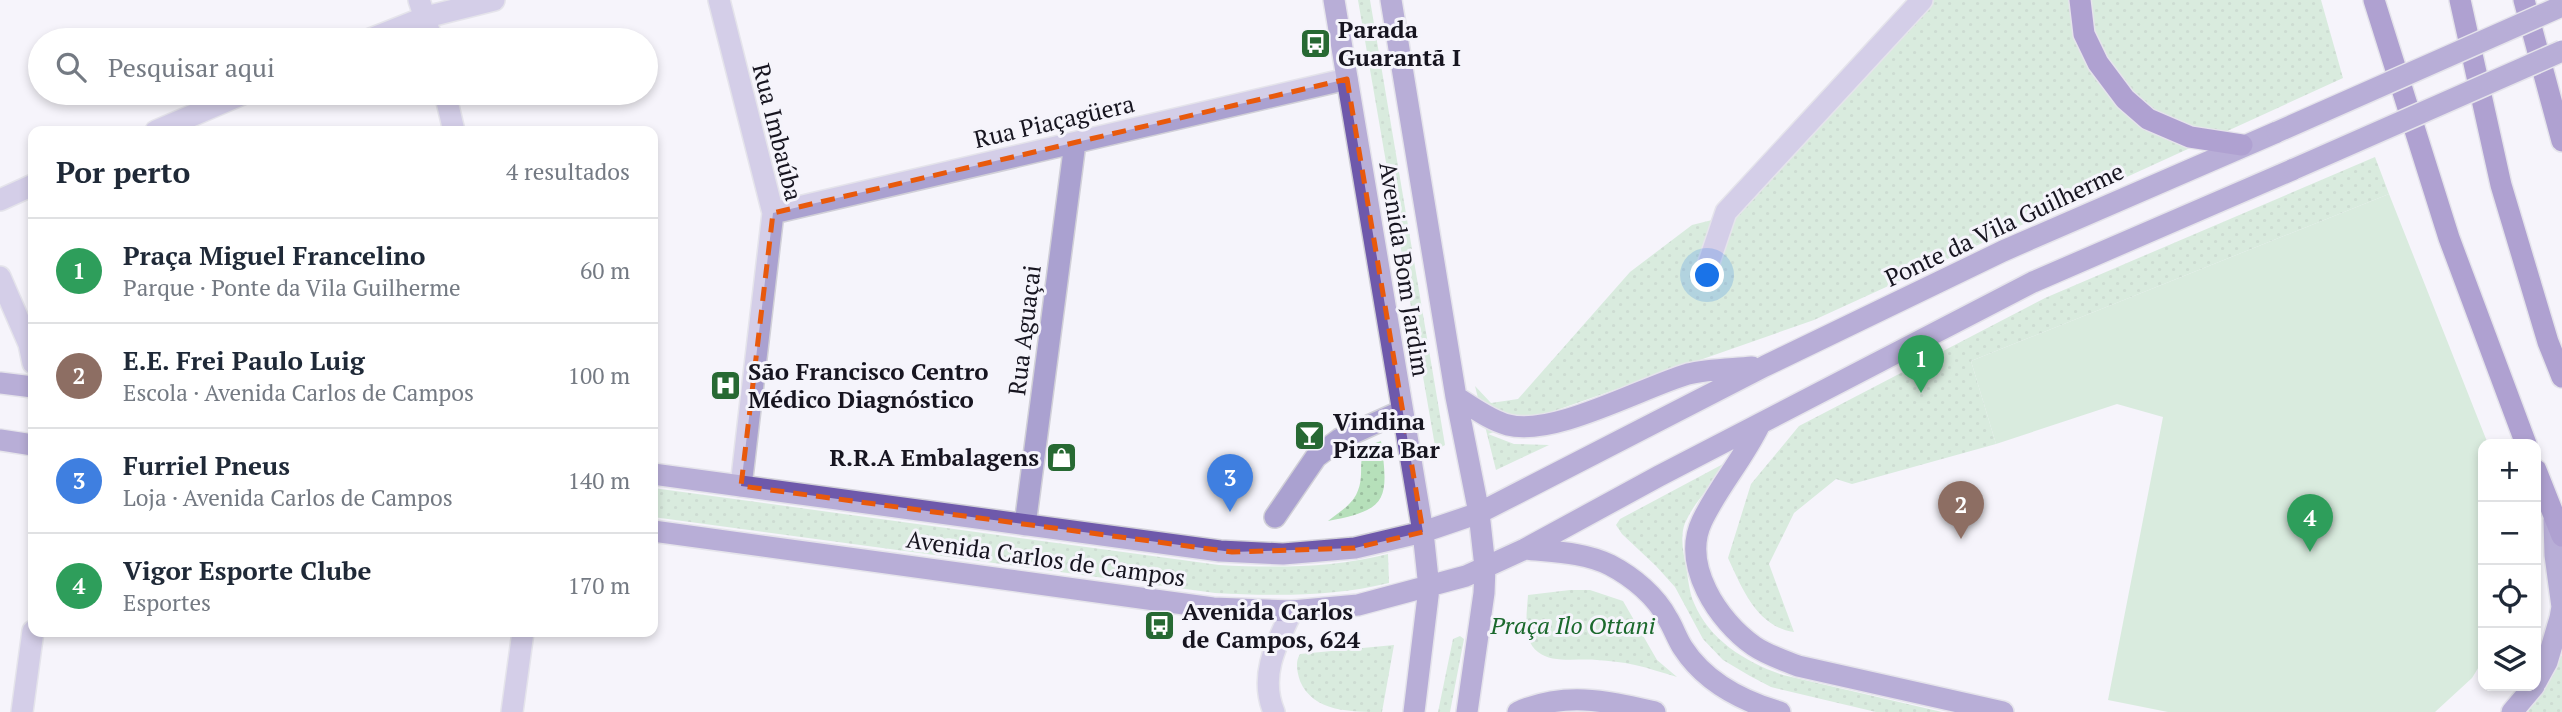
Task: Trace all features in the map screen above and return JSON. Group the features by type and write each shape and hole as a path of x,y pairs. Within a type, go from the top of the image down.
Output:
{"highway":[{"path":"2080,0 2084,34 2098,63 2125,99 2148,119 2190,137 2242,145"},
{"path":"2524,0 2562,141"},
{"path":"2374,1 2449,238 2524,439"},
{"path":"2459,5 2501,185 2548,342 2562,377"},
{"path":"2541,483 2558,528"}],"main road":[{"name":"Avenida Bom Jardim","path":"1334,0 1423,532 1429,588 1414,712"},
{"name":"Avenida Bom Jardim","path":"1391,0 1456,397 1479,513 1485,567 1484,593 1467,712"},
{"name":"Ponte da Vila Guilherme","path":"1479,513 1765,366 2003,251 2562,6"},
{"path":"1525,550 2033,282 2562,51"},
{"path":"1456,397 1510,426 1534,427 1567,419 1692,373 1765,366"},
{"path":"0,383 28,386"},
{"path":"1760,424 1751,443 1702,520 1696,536 1700,574 1708,594 1737,632 1768,654 1798,666 2003,712"},
{"path":"0,440 28,444"},
{"name":"Avenida Carlos de Campos","path":"658,475 1220,551 1283,554 1355,548 1423,532 1479,513"},
{"path":"2541,673 2547,662 2562,607 2554,555 2558,528"},
{"name":"Avenida Carlos de Campos","path":"658,532 1213,608 1292,611 1358,605 1452,582 1525,550 1589,557 1608,564 1643,588 1667,616 1683,648 1699,668 1722,688 1780,712"},
{"path":"2512,712 2529,691"},
{"path":"1518,712 1563,698 1591,700 1655,712"}],"street":[{"path":"389,28 423,8 494,0"},
{"name":"Rua Imbaúba","path":"719,0 773,214 741,486"},
{"path":"1705,274 1726,212 1922,0"},
{"path":"423,8 429,28"},
{"name":"Rua Piaçagüera","path":"773,214 1347,79"},
{"path":"168,126 217,105"},
{"path":"448,105 453,126"},
{"name":"Rua Aguaçai","path":"1025,525 1075,143"},
{"path":"0,200 28,187"},
{"path":"0,277 28,342"},
{"path":"1275,517 1316,457 1340,439 1402,411"},
{"path":"1274,712 1267,682 1269,666 1292,611"},
{"path":"22,712 32,637"},
{"path":"512,712 522,637"}],"highlighted area":[{"path":"1347,79 1423,532 1355,548 1232,552 741,486 773,213"}],"green space":[{"path":"1358,0 1370,0 1445,445 1440,448 1435,446"},
{"path":"1931,0 2321,0 2343,78 1814,320 1488,434 1514,444 1549,445 1496,470 1475,386 1491,403 1518,399 1630,272 1692,225 1724,217"},
{"path":"2375,157 2389,194 1971,361 1996,444 1852,484 1836,479 1794,513 1769,564 1794,632 1770,623 1752,604 1728,558 1751,484 1799,426 2045,298"},
{"path":"2389,194 2486,439 2478,439 2478,668 2472,678 2435,712 2168,712 2108,700 2163,417 2117,404 1996,444 1971,361"},
{"path":"1381,441 1385,476 1380,499 1363,512 1328,521 1356,495 1361,478 1362,456 1371,445"},
{"path":"1725,463 1727,467 1694,508 1685,523 1683,533 1683,550 1691,594 1709,628 1743,657 1783,675 1942,712 1876,712 1771,687 1723,660 1703,639 1675,587 1616,525 1620,519"},
{"path":"658,489 1219,565 1304,566 1388,554 1389,583 1368,588 1303,594 1215,593 658,518"},
{"name":"Praça Ilo Ottani","path":"1590,590 1623,601 1657,660 1677,677 1630,664 1551,658 1538,652 1528,634 1528,595"},
{"path":"1460,636 1464,639 1450,712 1438,712 1453,639"},
{"path":"1394,645 1382,712 1358,712 1323,704 1306,691 1300,681 1297,660 1300,654"},
{"path":"2562,655 2562,712 2525,712"}],"place":[{"name":"Parada Guarantã I","path":"1315,43"},
{"name":"São Francisco Centro Médico Diagnóstico","path":"725,385"},
{"name":"Praça Miguel Francelino","path":"1921,393"},
{"name":"Vindina Pizza Bar","path":"1310,435"},
{"name":"R.R.A Embalagens","path":"1062,457"},
{"name":"Furriel Pneus","path":"1230,512"},
{"name":"E.E. Frei Paulo Luig","path":"1961,539"},
{"name":"Vigor Esporte Clube","path":"2310,552"},
{"name":"Avenida Carlos de Campos, 624","path":"1159,625"}]}
